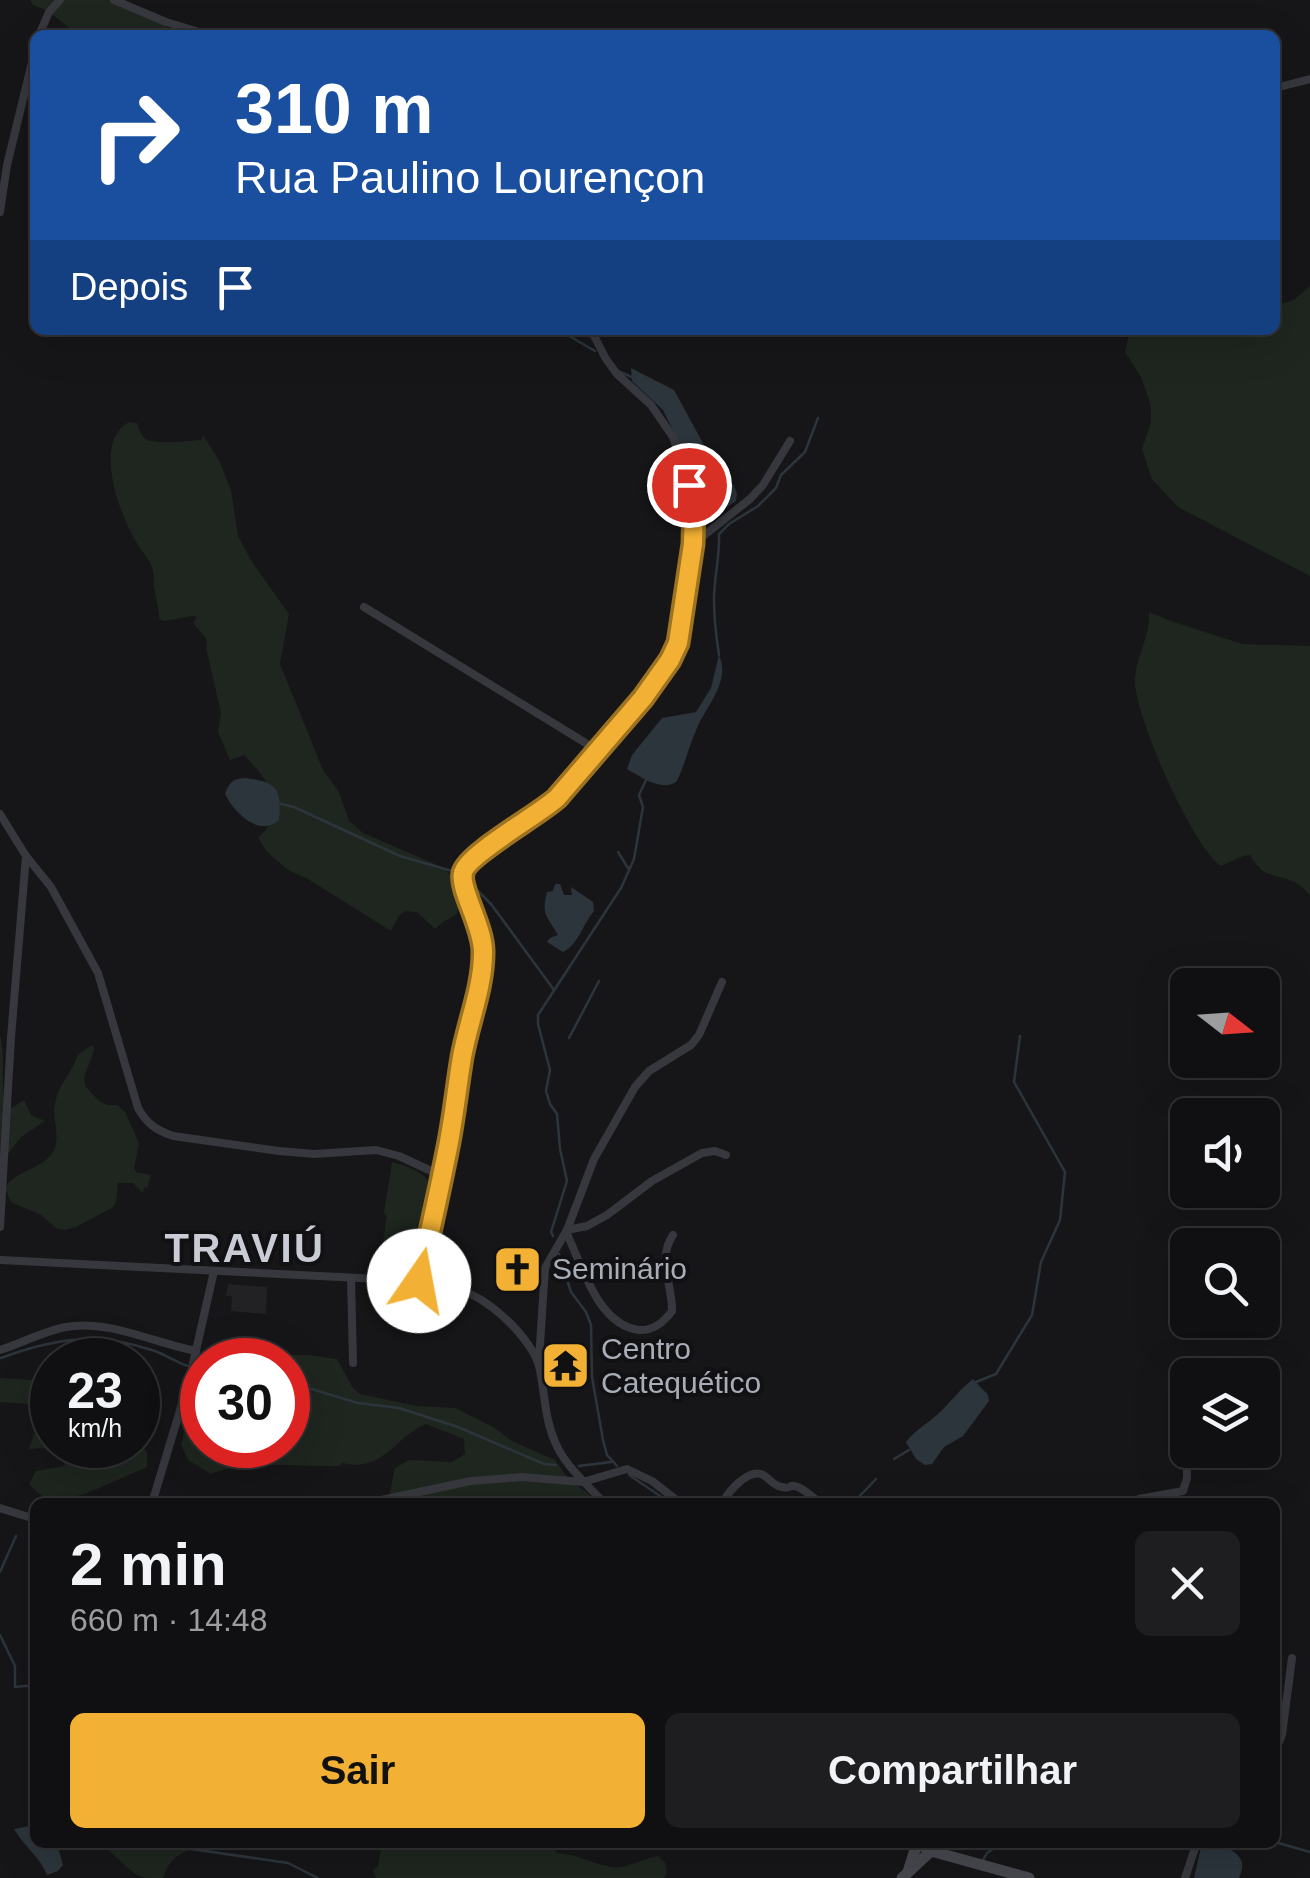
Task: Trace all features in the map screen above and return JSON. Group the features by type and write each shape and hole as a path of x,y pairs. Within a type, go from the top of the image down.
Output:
{"main road":[{"path":"905,1875 914,1848"},
{"path":"927,1848 1029,1878"},
{"path":"905,1875 931,1850"}],"street":[{"path":"41,30 60,0"},
{"path":"114,0 192,30"},
{"path":"0,212 30,71"},
{"path":"1280,87 1310,79"},
{"path":"419,1281 484,953 462,873 481,851 557,798 643,698 678,643 693,544 694,506 689,485 673,437 651,405 617,374 594,335"},
{"path":"693,544 750,499 790,441"},
{"path":"364,607 598,750"},
{"path":"0,814 51,887 98,972 138,1108 146,1122 174,1136 278,1151 314,1154 376,1150 442,1176"},
{"path":"0,1227 26,856"},
{"path":"599,1498 560,1453 546,1415 538,1364 545,1268 566,1231 589,1172 635,1086 649,1071 699,1035 722,982"},
{"path":"0,1031 11,1037"},
{"path":"566,1231 587,1226 652,1181 702,1153 715,1151 726,1155"},
{"path":"566,1231 580,1268 606,1311 621,1324 646,1330 656,1327 672,1311 665,1256 673,1235"},
{"path":"0,1260 419,1281 452,1286 486,1302 520,1334 538,1364"},
{"path":"199,1338 214,1271"},
{"path":"351,1278 353,1363"},
{"path":"0,1350 62,1327 80,1325 120,1330 180,1348"},
{"path":"154,1498 180,1406"},
{"path":"1139,1498 1182,1491 1187,1468"},
{"path":"391,1498 470,1481 522,1477 583,1482 627,1469 674,1498"},
{"path":"725,1498 756,1473 784,1488 800,1488 814,1498"},
{"path":"0,1508 30,1517"},
{"path":"1280,1740 1292,1658"},
{"path":"1185,1878 1195,1848"}],"shaded area":[{"path":"30,0 112,0 171,30 72,30 48,11"},
{"path":"1310,286 1310,576 1178,507 1152,479 1142,449 1151,422 1151,406 1141,377 1125,352 1129,335 1280,335 1280,304 1294,300"},
{"path":"631,368 674,390 705,447 734,486 736,501 700,525 690,466 663,410 632,381"},
{"path":"129,422 137,423 144,438 150,441 201,440 203,435 219,460 231,490 238,536 289,614 280,664 323,770 339,792 349,821 363,833 444,868 455,881 457,914 435,929 417,912 406,911 391,931 288,870 266,851 258,837 270,819 269,789 244,755 230,760 218,732 221,713 206,638 193,623 197,617 159,619 152,568 131,533 118,499 112,446 118,432"},
{"path":"1149,612 1242,644 1310,646 1310,895 1298,884 1266,873 1250,855 1221,866 1195,834 1154,748 1137,696 1136,670"},
{"path":"719,655 720,683 677,781 659,785 627,769 632,755 662,718 696,712 711,688"},
{"path":"245,778 271,785 278,794 279,820 272,825 248,821 225,794 232,782"},
{"path":"555,884 560,884 564,895 572,895 571,887 593,902 594,911 563,952 547,942 558,935 545,906 547,892 553,891"},
{"path":"0,1035 5,1108 24,1100 31,1115 45,1121 21,1137 0,1164"},
{"path":"93,1045 85,1086 99,1101 117,1105 125,1112 139,1143 134,1169 151,1175 143,1193 133,1183 118,1183 112,1208 65,1230 11,1202 5,1188 16,1177 44,1162 54,1150 58,1093 78,1055"},
{"path":"392,1162 426,1178 435,1198 417,1272 412,1275 378,1273"},
{"path":"228,1284 267,1287 266,1314 231,1311 232,1296 226,1296"},
{"path":"310,1355 337,1359 360,1394 417,1406 455,1408 493,1427 512,1441 555,1460 570,1481 592,1498 389,1498 395,1468 409,1460 452,1462 465,1454 464,1439 426,1424 369,1463 310,1466"},
{"path":"0,1378 30,1380 30,1404 0,1402"},
{"path":"973,1379 989,1401 963,1436 944,1447 932,1464 925,1465 916,1459 906,1442"},
{"path":"145,1468 70,1498 41,1495 29,1484 36,1471"},
{"path":"201,1468 234,1468 226,1469 211,1474"},
{"path":"30,1826 30,1848 58,1848 63,1865 58,1871 47,1875 14,1829"},
{"path":"105,1848 189,1850 172,1861 163,1878 137,1875"},
{"path":"381,1848 553,1848 557,1853 611,1867 658,1856 665,1863 667,1874 664,1878 376,1878 373,1870 378,1866"},
{"path":"1201,1848 1226,1848 1238,1856 1242,1865 1239,1878 1194,1878"}],"waterway":[{"path":"568,335 595,351"},
{"path":"618,371 634,378"},
{"path":"719,655 714,599 719,534 776,488 781,475 805,452 818,418"},
{"path":"553,1236 567,1181 557,1114 546,1091 550,1070 538,1015 621,888 634,859 643,807 639,795 646,780"},
{"path":"281,804 400,856 452,871"},
{"path":"618,852 628,868"},
{"path":"469,882 491,904 554,990"},
{"path":"569,1038 599,981"},
{"path":"976,1382 996,1374 1032,1315 1041,1262 1060,1220 1065,1172 1014,1082 1020,1036"},
{"path":"559,1254 571,1292 591,1325 592,1377 603,1440 607,1455 617,1466"},
{"path":"1,1358 58,1342 94,1339 132,1344 180,1362"},
{"path":"310,1389 358,1403 399,1408 458,1427 544,1464 556,1465"},
{"path":"894,1459 909,1450"},
{"path":"579,1466 611,1462"},
{"path":"629,1475 663,1498"},
{"path":"858,1498 876,1479"},
{"path":"0,1572 16,1536"},
{"path":"0,1635 15,1666 15,1687 30,1686"},
{"path":"1280,1843 1310,1852"},
{"path":"184,1848 288,1863 318,1878"},
{"path":"983,1860 994,1848"}],"place":[{"name":"Seminário","path":"517,1269"},
{"name":"Centro Catequético","path":"566,1366"}],"district":[{"name":"TRAVIÚ","path":"245,1248"}],"route":[{"path":"419,1281 484,953 462,873 481,851 557,798 643,698 670,660 678,643 693,544 694,506 689,485"}]}
